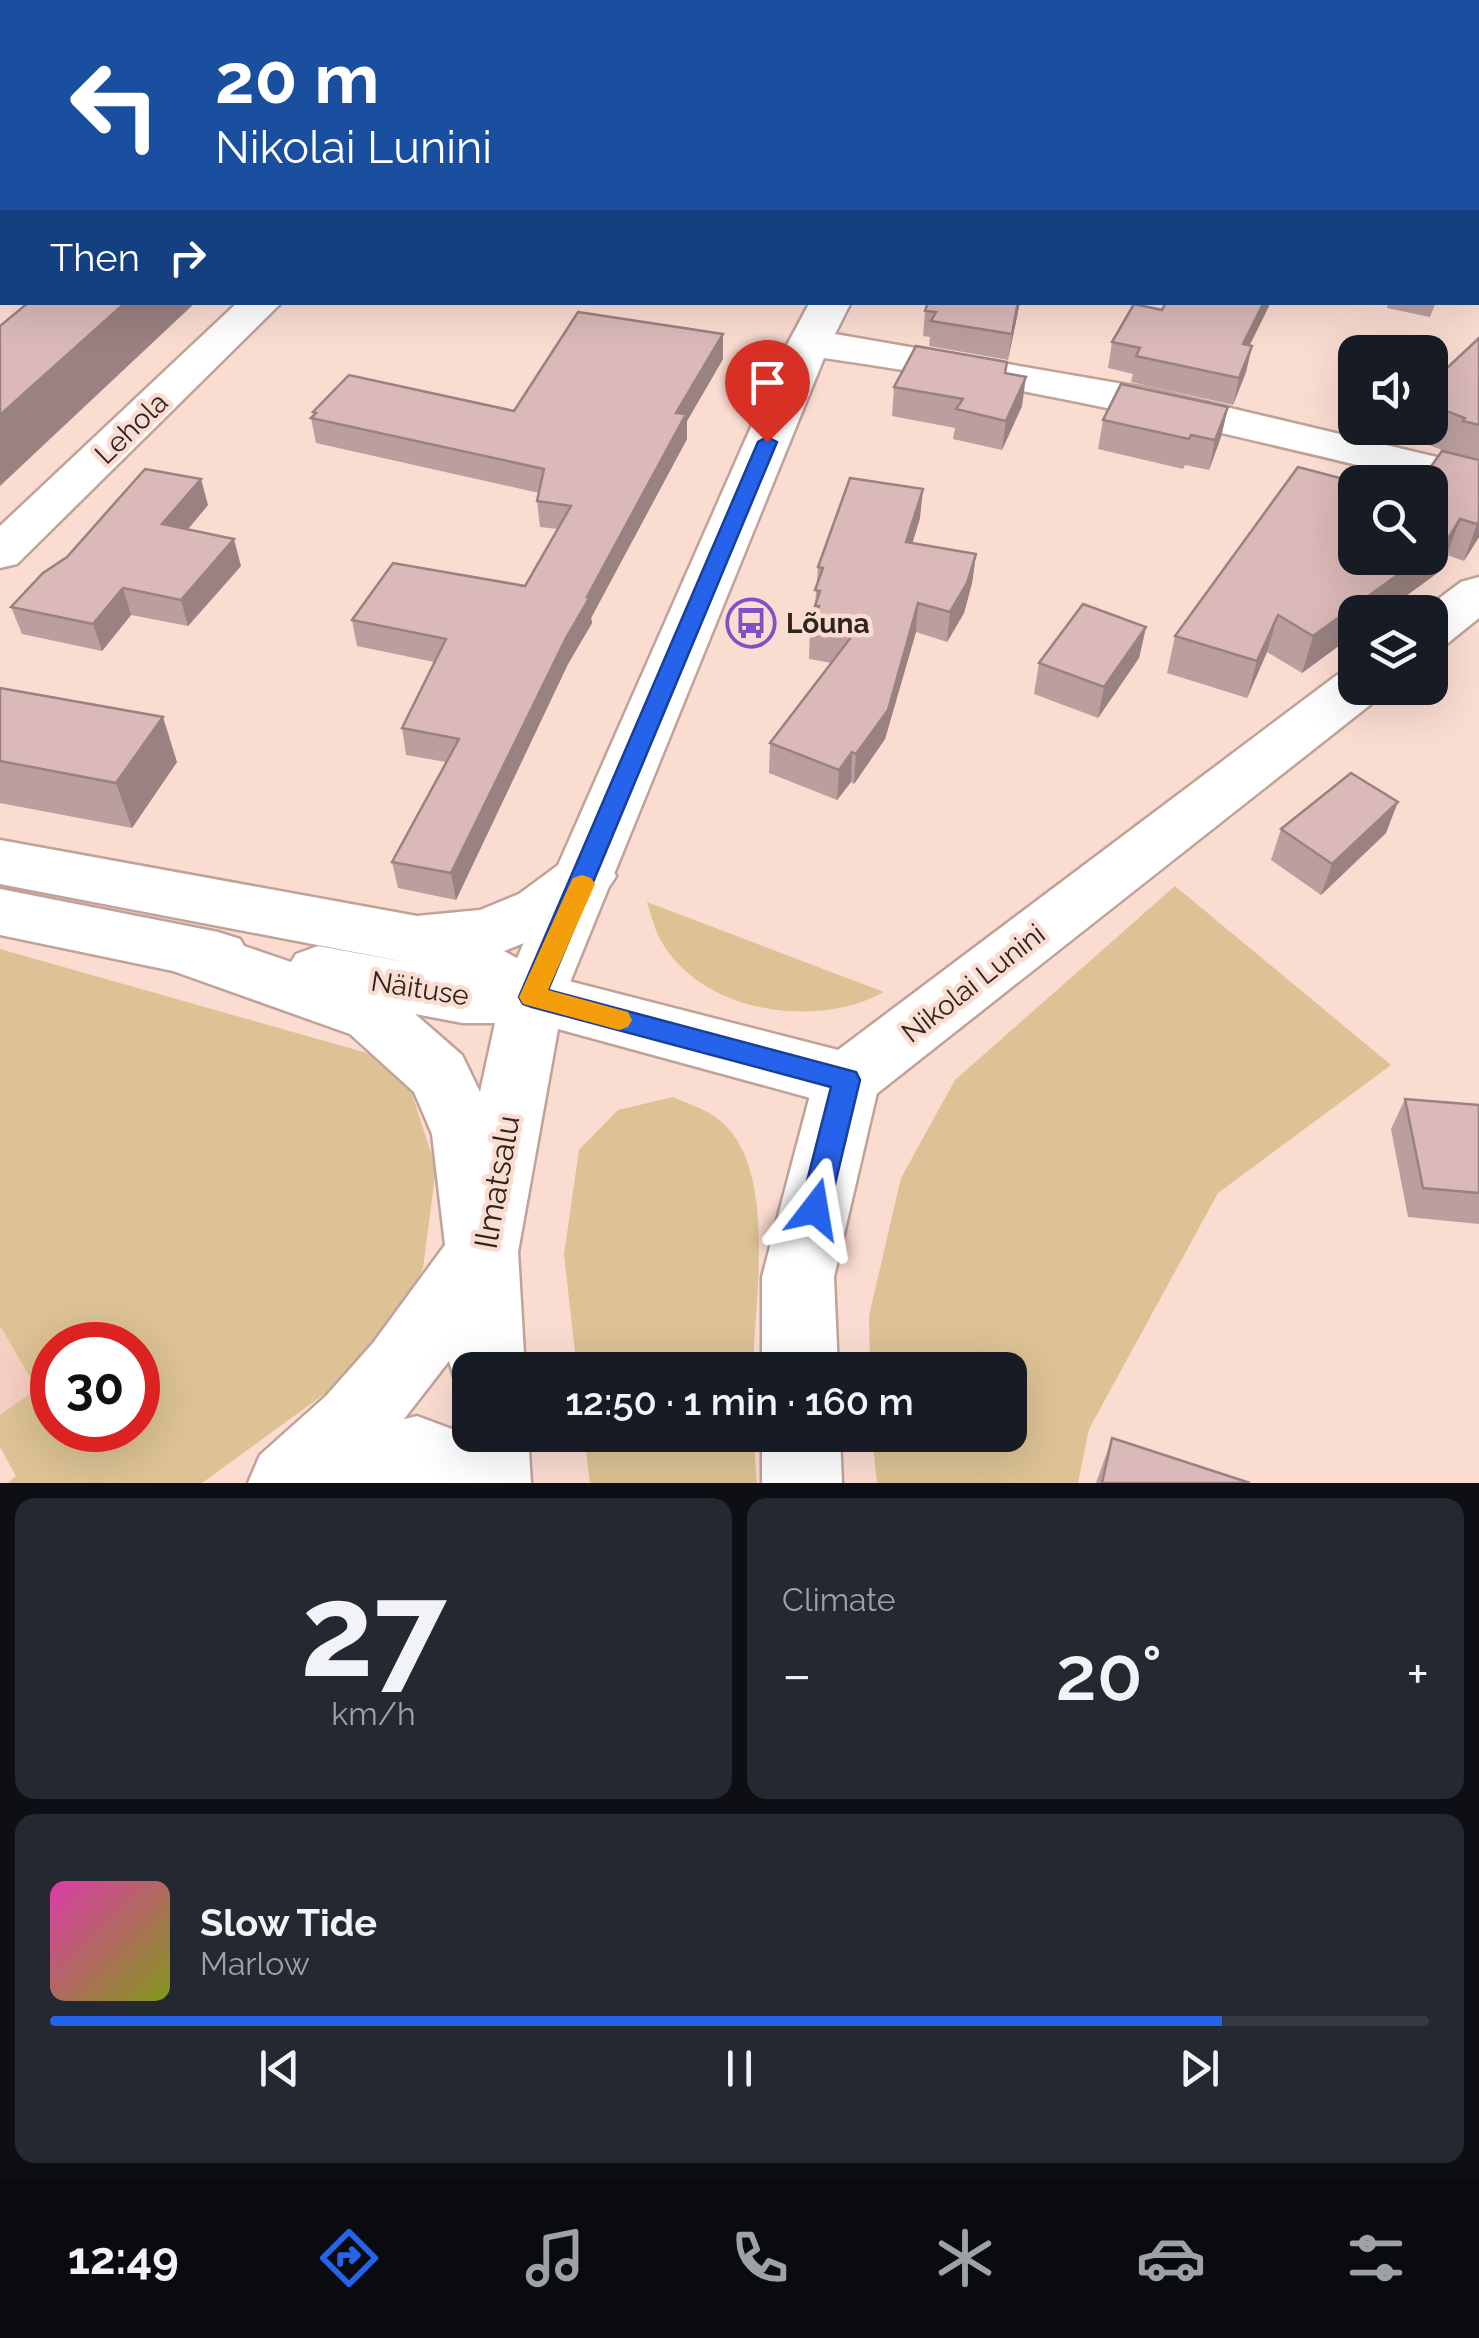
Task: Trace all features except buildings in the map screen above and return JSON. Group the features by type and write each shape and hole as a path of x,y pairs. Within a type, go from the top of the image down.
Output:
{"street":[{"name":"Lehola","path":"0,552 259,305"},
{"path":"820,323 893,354 1302,433 1479,481"},
{"name":"Ilmatsalu","path":"486,1352 482,1252 532,997 820,323"},
{"name":"Nikolai Lunini","path":"846,1080 1338,702"},
{"name":"Näituse","path":"0,862 413,940 460,956 532,997"},
{"path":"413,940 487,934 540,910 586,876"},
{"name":"Näituse","path":"0,912 184,950 390,982 464,998 532,997"},
{"path":"184,950 373,1016 438,1074 466,1134 482,1252 400,1368 353,1423 288,1483"},
{"path":"532,997 846,1080 798,1276 800,1352"},
{"path":"331,1483 358,1470 416,1456 491,1483 490,1452"},
{"path":"801,1452 802,1483"}],"shaded area":[{"path":"1175,886 1391,1065 1218,1193 1089,1429 1078,1483 877,1483 874,1452 1027,1452 1027,1352 870,1352 869,1316 901,1178 955,1080"},
{"path":"647,902 884,992 856,1004 826,1010 762,1007 731,998 702,984 678,964 660,939"},
{"path":"0,949 374,1055 411,1091 436,1168 423,1268 388,1341 349,1376 202,1483 8,1483 16,1476 0,1447 0,1415 30,1394 30,1452 160,1452 160,1322 30,1322 30,1377 0,1326"},
{"path":"673,1097 715,1117 735,1137 749,1165 756,1198 759,1272 754,1352 575,1352 564,1255 579,1150 618,1110"},
{"path":"0,1326 30,1377 30,1394 0,1415"},
{"path":"586,1452 754,1452 757,1483 590,1483"}],"slow traffic":[{"path":"582,884 532,997 619,1020"}],"place":[{"name":"Lõuna","path":"751,623"}],"route":[{"path":"767,442 532,997 846,1080 815,1209"}]}
